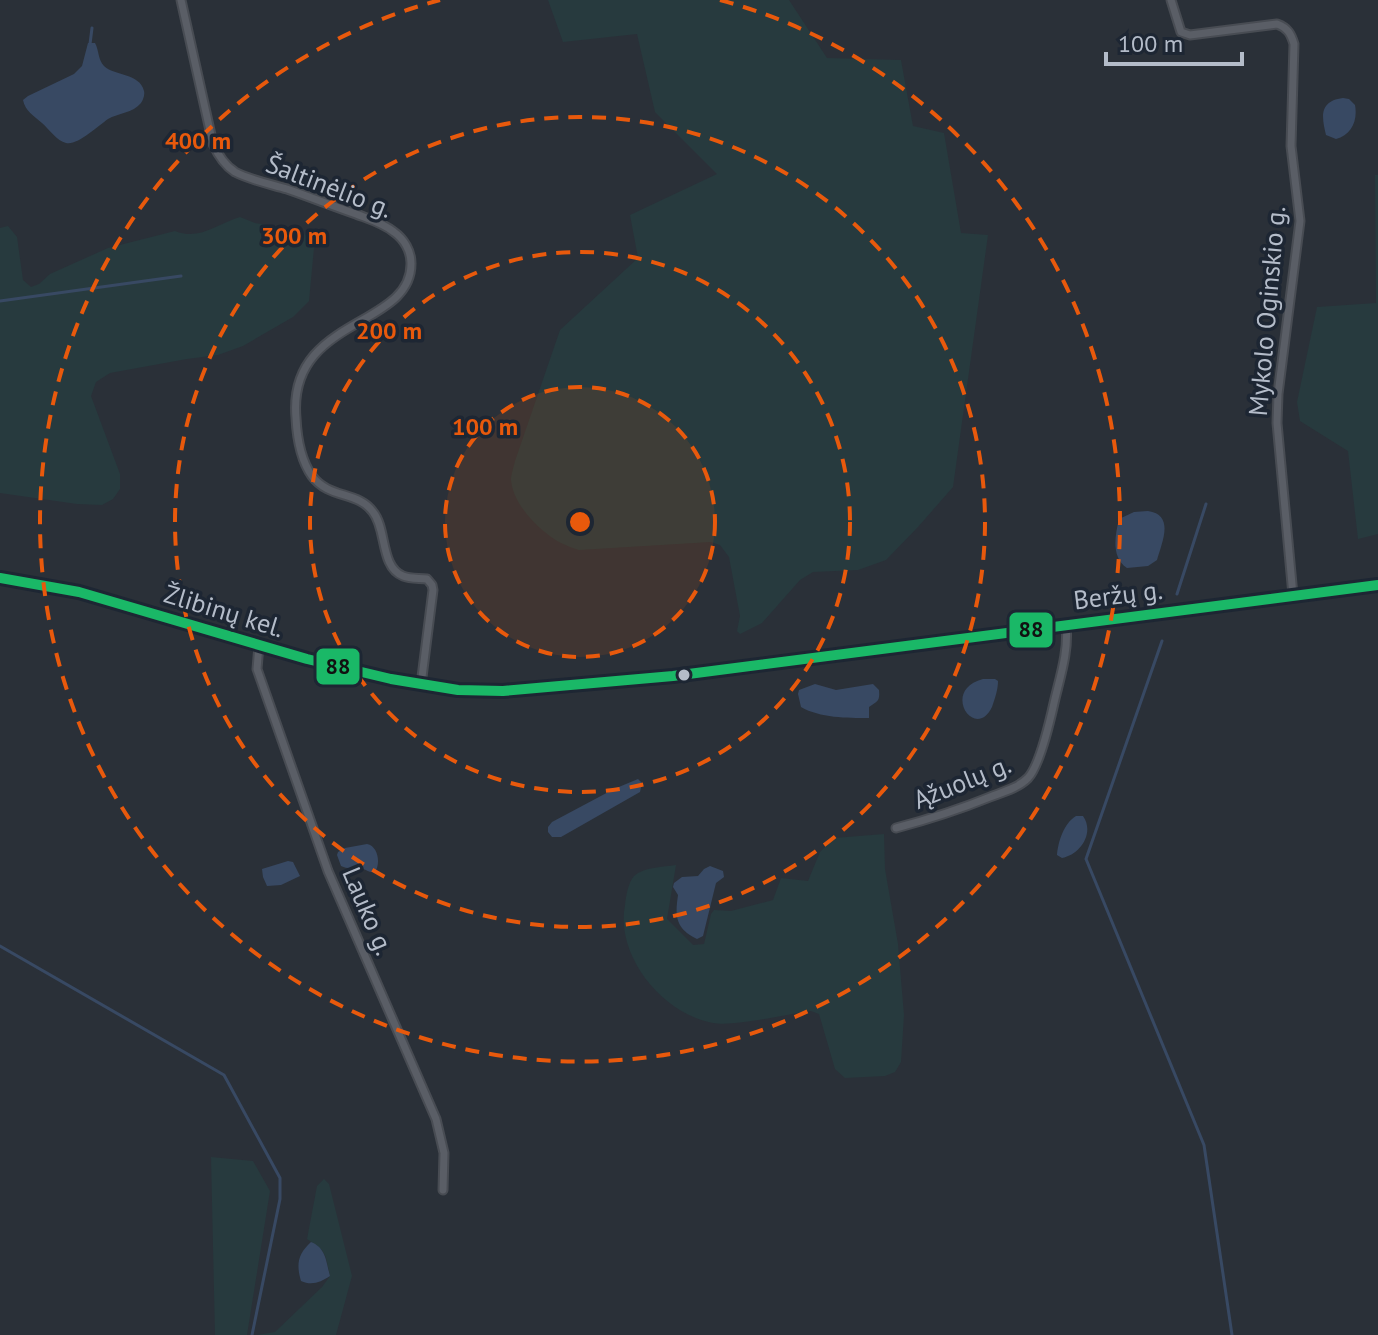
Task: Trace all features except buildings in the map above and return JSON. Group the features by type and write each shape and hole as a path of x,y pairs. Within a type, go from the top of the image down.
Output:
{"main road":[{"name":"Žlibinų kel.","path":"0,578 79,592 350,670 421,685 481,691 526,690 769,663"},
{"name":"Beržų g.","path":"769,663 1378,585"}],"street":[{"name":"Šaltinėlio g.","path":"181,0 208,127 226,166 236,173 382,224 401,238 409,251 409,276 403,288 380,310 336,336 310,359 296,390 295,408 301,451 311,475 327,490 358,499 367,505 380,523 387,555 395,571 403,576 427,579 432,585 421,685"},
{"name":"Mykolo Oginskio g.","path":"1171,0 1181,32 1190,35 1277,24 1285,27 1294,44 1291,146 1300,221 1277,423 1293,595"},
{"name":"Ąžuolų g.","path":"896,828 945,815 1013,788 1028,778 1049,728 1065,653 1066,624"},
{"name":"Lauko g.","path":"259,645 257,669 323,858 436,1119 444,1153 443,1190"}],"green space":[{"path":"548,0 789,0 827,58 901,60 913,126 944,133 961,233 988,235 953,487 886,560 858,570 813,572 800,580 762,623 740,634 737,631 740,616 729,557 720,545 711,542 579,550 561,543 536,525 522,508 513,489 511,478 515,461 560,330 638,258 630,215 717,174 655,112 637,34 563,42"},
{"path":"1375,175 1378,175 1378,534 1358,539 1348,451 1300,421 1297,402 1317,307 1376,303"},
{"path":"240,217 255,223 298,230 310,238 314,248 309,301 293,317 243,346 218,355 110,373 96,382 91,396 120,474 120,489 113,499 102,505 77,504 0,493 0,228 8,226 17,237 23,280 31,287 50,274 108,248 175,231 200,233"},
{"path":"884,834 885,869 898,944 904,1015 901,1062 895,1072 885,1076 845,1078 835,1069 819,1014 811,1011 723,1024 694,1017 661,995 646,980 635,962 624,924 628,890 638,873 676,865 667,919 693,945 704,944 714,910 731,911 773,900 781,878 808,881 820,852 834,838"},
{"path":"211,1157 253,1161 270,1191 247,1335 215,1335"},
{"path":"324,1179 329,1184 352,1276 336,1335 257,1335 275,1332 330,1276 324,1254 307,1239 317,1186"}],"water":[{"path":"88,43 95,43 104,66 142,85 144,96 134,109 108,119 76,142 66,143 30,113 23,100 74,74 82,66"},
{"path":"1343,98 1355,105 1355,116 1349,131 1336,139 1326,135 1323,115 1330,102"},
{"path":"1148,511 1162,518 1164,524 1157,560 1148,566 1127,568 1116,552 1119,519 1134,512"},
{"path":"983,679 995,679 998,681 997,688 992,707 985,716 977,719 970,716 962,702 970,685"},
{"path":"815,684 836,690 873,684 879,690 879,696 869,707 869,718 825,715 801,707 799,690"},
{"path":"638,779 642,783 640,792 561,837 552,837 548,832 552,822"},
{"path":"1076,816 1083,816 1086,823 1084,842 1075,853 1062,858 1057,855 1060,839 1068,823"},
{"path":"367,844 374,848 377,855 375,872 341,866 338,852"},
{"path":"293,862 300,876 281,885 267,886 262,869"},
{"path":"710,866 723,871 724,877 716,883 703,936 697,939 684,930 678,921 678,895 673,887 682,877 698,876"},
{"path":"311,1242 323,1251 330,1276 313,1283 301,1281 299,1269 301,1255"}],"waterway":[{"path":"90,44 92,28"},
{"path":"0,301 181,276"},
{"path":"1177,594 1206,504"},
{"path":"1162,641 1086,859 1204,1145 1232,1335"},
{"path":"0,946 224,1075 280,1178 280,1199 252,1335"}],"transit line":[{"name":"88","path":"0,578 79,592 307,659 391,679 458,690 503,691 673,676 1378,585"}]}
